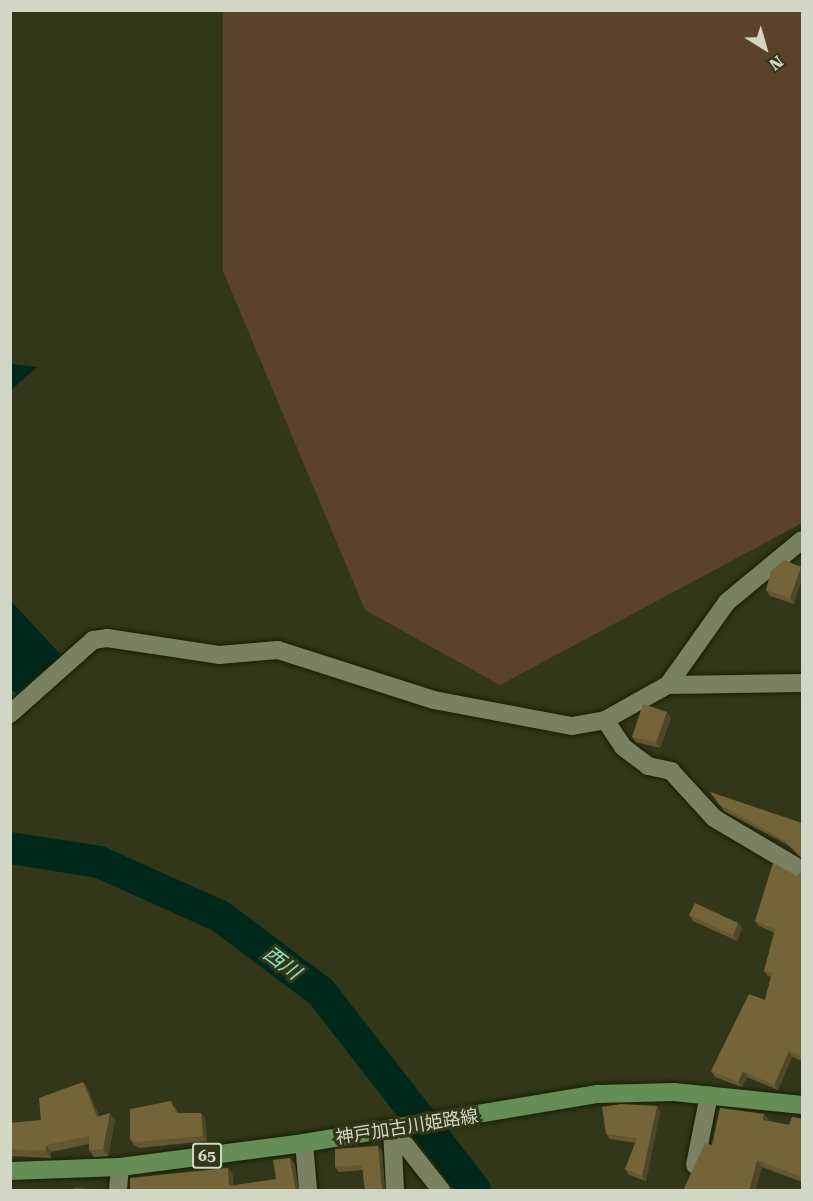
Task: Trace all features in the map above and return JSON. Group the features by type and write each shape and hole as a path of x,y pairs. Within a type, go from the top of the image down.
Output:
{"main road":[{"name":"神戸加古川姫路線","path":"10,1171 120,1167 304,1143 598,1094 709,1095 802,1105"}],"street":[{"path":"10,714 93,640 107,638 219,655 278,650 367,682 534,723 572,726 605,720 668,685 727,602 802,540"},
{"path":"668,685 802,683"},
{"path":"605,720 623,747 648,766 671,771 714,818 802,870"},
{"path":"695,1165 709,1095"},
{"path":"395,1191 397,1127"},
{"path":"397,1127 441,1191"},
{"path":"304,1143 308,1191"},
{"path":"118,1191 120,1167"}],"shaded area":[{"path":"223,11 802,11 802,523 500,685 365,610 223,271"},
{"path":"11,364 37,367 11,390"},
{"path":"10,600 62,656 16,693 11,689"}],"building":[{"path":"784,560 801,567 790,598 766,590 771,571"},
{"path":"643,704 667,712 656,742 632,737"},
{"path":"710,792 802,824 802,858 784,840 720,805"},
{"path":"773,863 797,876 802,871 802,1057 789,1051 774,1085 743,1071 738,1082 711,1071 749,994 765,1000 772,973 764,971 775,929 755,921"},
{"path":"695,903 738,923 733,935 689,915"},
{"path":"83,1082 97,1117 110,1113 103,1149 89,1150 89,1136 46,1145 46,1151 10,1149 10,1123 41,1120 39,1098"},
{"path":"171,1101 176,1113 201,1113 203,1136 135,1142 130,1139 130,1109"},
{"path":"621,1104 657,1106 642,1176 625,1169 637,1138 606,1134 602,1107"},
{"path":"720,1108 764,1114 763,1120 789,1125 792,1117 802,1119 802,1177 757,1160 749,1191 683,1191 705,1143 712,1145"},
{"path":"378,1146 382,1191 365,1191 362,1165 335,1167 335,1149"},
{"path":"290,1158 296,1191 130,1191 130,1178 228,1168 229,1186 276,1179 273,1160"},
{"path":"74,1188 104,1190 104,1191 74,1191"}],"waterway":[{"name":"西川","path":"10,848 99,862 220,916 321,992 475,1190"}]}
